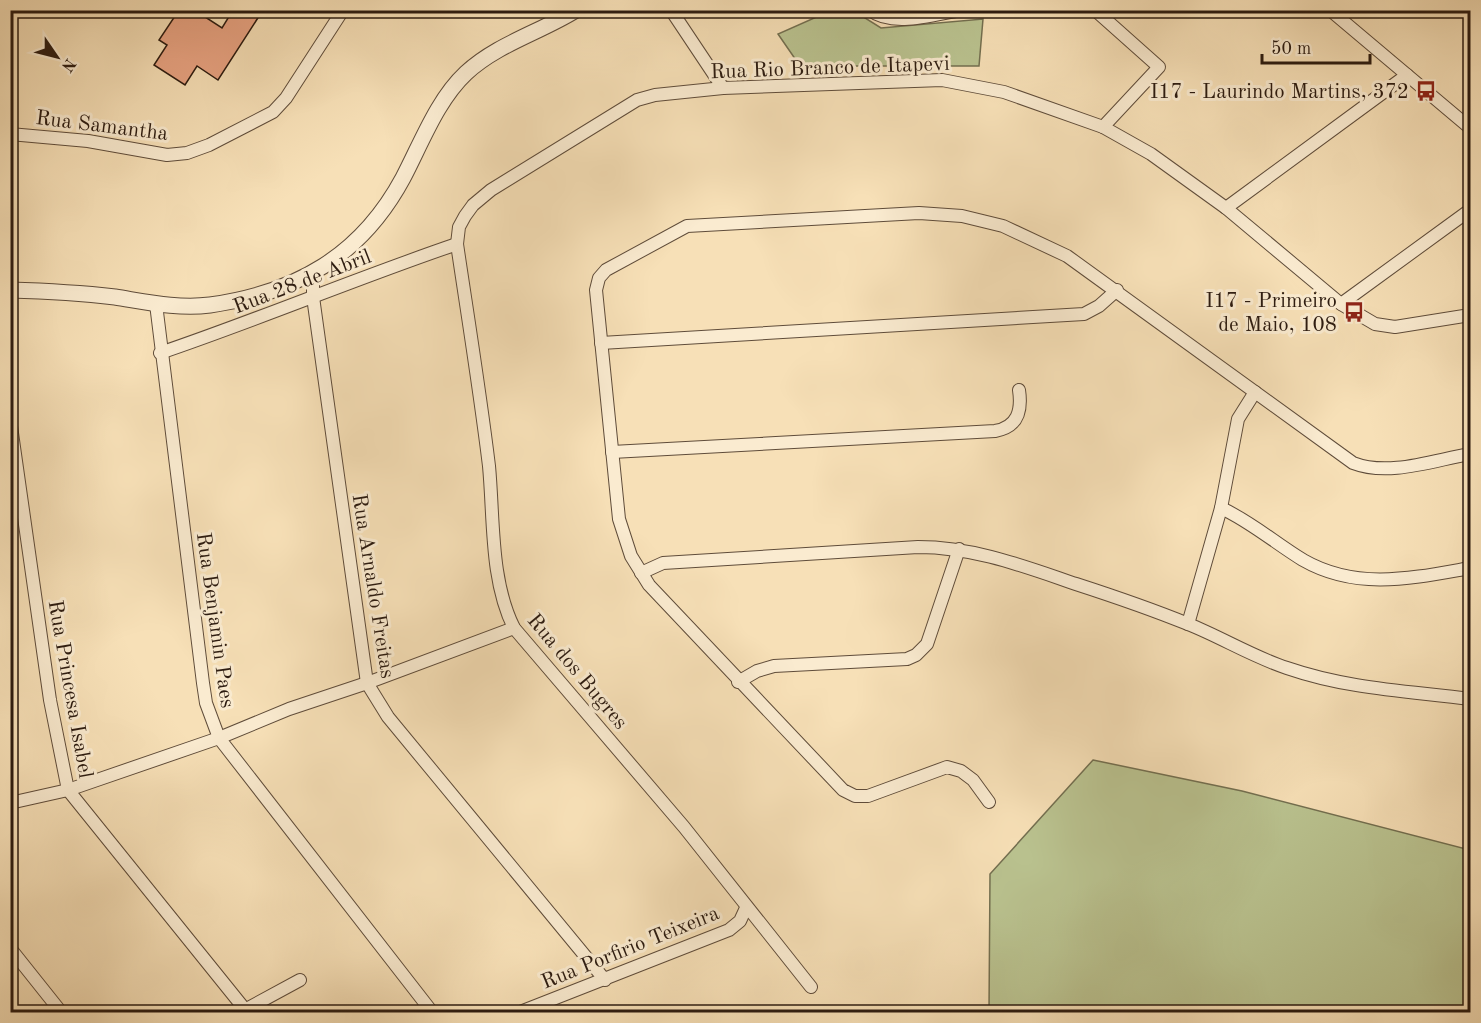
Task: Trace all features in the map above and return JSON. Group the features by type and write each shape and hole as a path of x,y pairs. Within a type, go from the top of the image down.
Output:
{"street":[{"name":"Rua Samantha","path":"10,134 88,141 167,155 187,153 209,145 273,112 286,98 342,10"},
{"path":"10,290 113,297 186,307 210,305 265,291 313,274 367,231 384,209 444,101 464,74 504,47 576,10"},
{"path":"671,10 723,88"},
{"path":"870,10 889,18 908,18 962,10"},
{"path":"1095,10 1159,67 1103,127"},
{"path":"1330,10 1470,128"},
{"path":"1226,208 1407,75"},
{"name":"Rua Rio Branco de Itapevi","path":"457,244 459,227 465,216 482,197 542,157 620,110 655,95 723,88 942,80 1004,92 1103,127 1151,154 1226,208 1341,304 1375,324 1395,327 1470,315"},
{"path":"1341,304 1470,210"},
{"path":"989,802 973,780 961,771 947,767 868,796 849,794 738,682 663,602 641,573 624,538 619,519 596,290 602,274 687,226 919,213 962,216 1004,226 1046,244 1117,290 1344,457 1363,466 1387,468 1470,454"},
{"name":"Rua 28 de Abril","path":"160,353 313,297 355,279 457,244"},
{"name":"Rua dos Bugres","path":"457,244 489,465 498,568 507,613 514,628 684,827 811,987"},
{"name":"Rua Arnaldo Freitas","path":"313,274 313,297 367,683 388,717 605,980"},
{"path":"601,343 1084,314 1100,306 1117,290"},
{"name":"Rua Benjamin Paes","path":"156,304 160,353 206,704 219,738 432,1012"},
{"path":"612,452 996,431 1011,424 1019,413 1019,390"},
{"path":"1188,624 1221,508 1238,419 1255,392"},
{"name":"Rua Princesa Isabel","path":"11,422 50,700 68,790 245,1012"},
{"path":"1221,508 1306,561 1339,575 1390,581 1470,568"},
{"path":"641,573 663,563 918,547 959,549 999,557 1188,624 1285,668 1314,677 1375,690 1470,699"},
{"path":"738,682 757,671 774,666 907,659 916,655 927,644 959,549"},
{"path":"10,803 68,790 219,738 288,709 367,683 514,628"},
{"name":"Rua Porfirio Teixeira","path":"520,1012 729,930 740,921 746,908"},
{"path":"10,948 61,1012"},
{"path":"245,1012 300,980"}],"green space":[{"path":"830,11 854,11 881,28 983,19 979,66 800,66 778,34"},
{"path":"1093,760 1242,791 1470,850 1470,1012 989,1012 990,874"}],"building":[{"path":"179,10 205,10 202,15 222,28 233,10 263,10 218,80 197,66 185,85 154,65 167,45 159,40"}],"place":[{"name":"I17 - Laurindo Martins, 372","path":"1426,91"},
{"name":"I17 - Primeiro de Maio, 108","path":"1354,312"}]}
